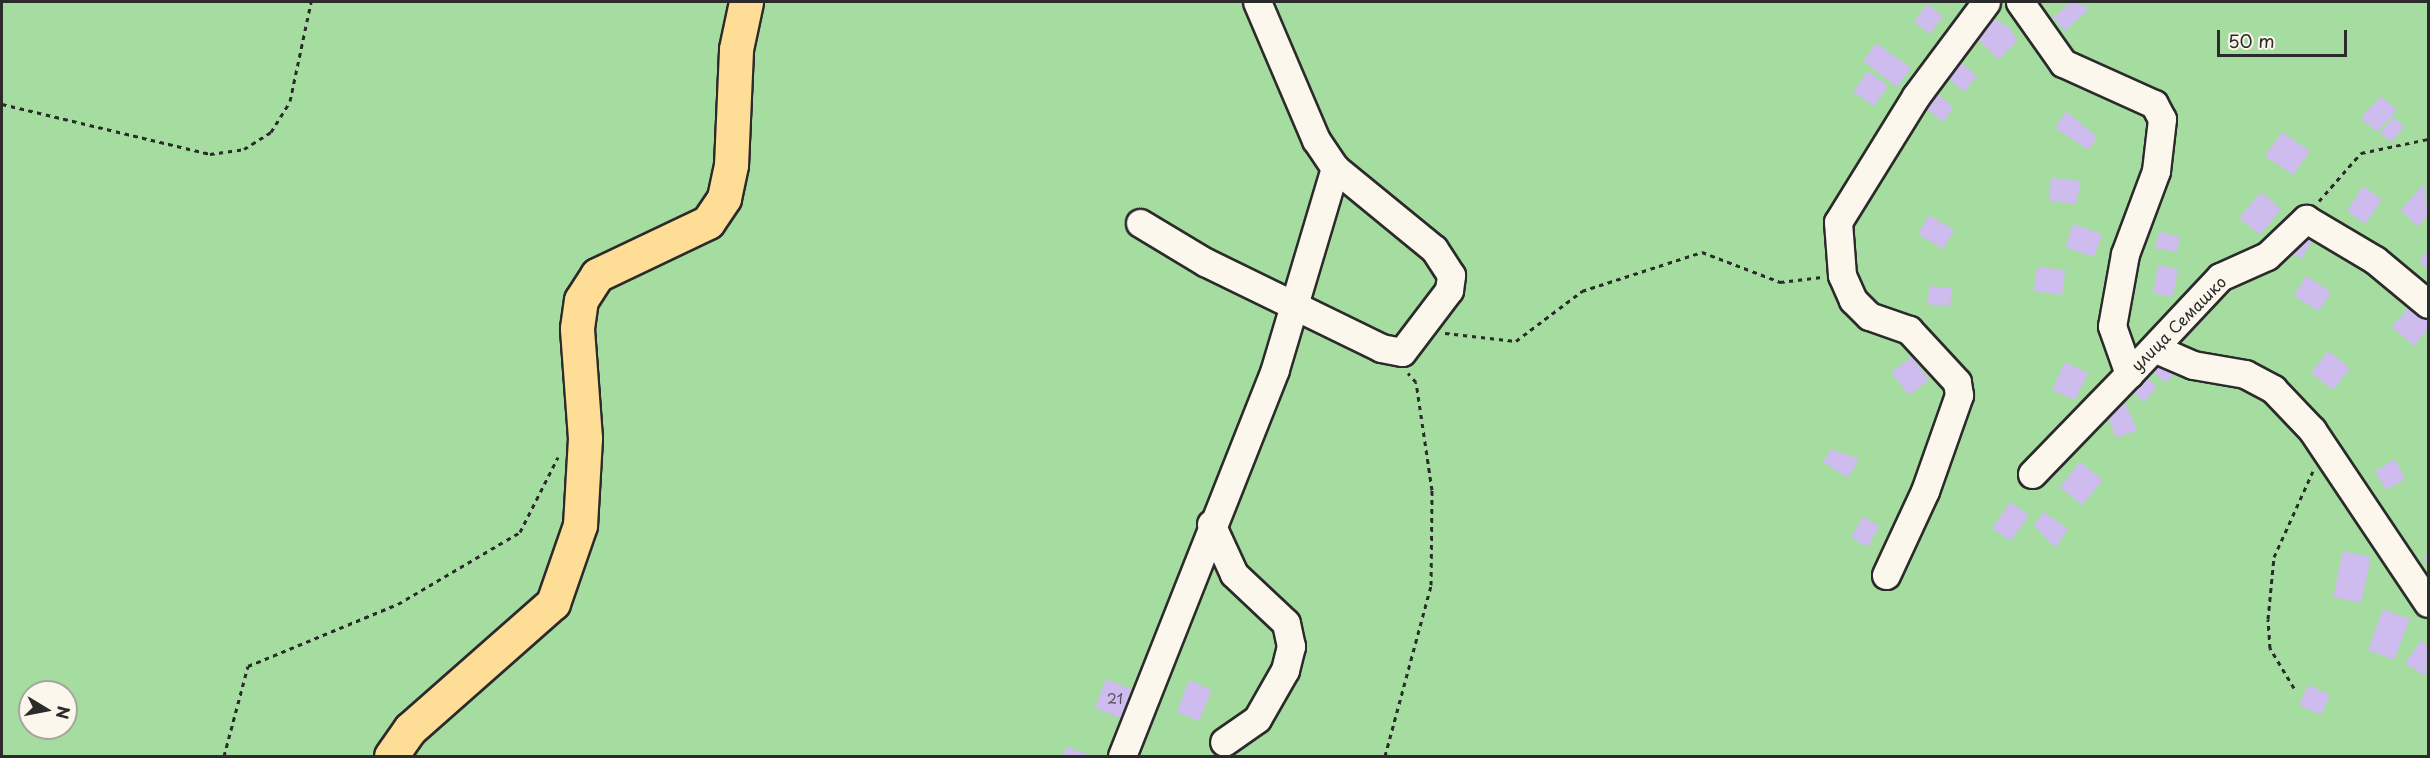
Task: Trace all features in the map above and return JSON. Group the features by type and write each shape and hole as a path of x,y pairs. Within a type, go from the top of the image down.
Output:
{"highway":[{"path":"391,756 410,729 553,603 580,525 585,438 577,328 581,300 597,274 708,222 724,198 731,165 736,49 746,2"}],"street":[{"path":"1140,223 1205,262 1381,348 1402,352 1449,290 1446,263 1335,168 1304,116 1257,2"},
{"path":"1886,575 1925,491 1959,395 1958,382 1909,330 1869,316 1853,300 1842,275 1838,222 1916,96 1986,2"},
{"name":"улица Семашко","path":"2020,2 2063,63 2154,104 2162,118 2156,171 2125,254 2112,326 2129,374 2156,349 2220,278 2267,256 2306,219"},
{"path":"1122,756 1211,524 1275,369 1335,168"},
{"path":"2306,219 2375,260 2428,304"},
{"path":"2156,349 2193,364 2244,374 2273,389 2323,447 2428,603"},
{"path":"2032,474 2129,374"},
{"path":"1211,524 1234,574 1286,623 1291,646 1285,670 1257,719 1224,742"}],"path":[{"path":"2,104 210,154 244,149 271,132 290,101 311,2"},
{"path":"2306,219 2361,153 2428,139"},
{"path":"1420,328 1516,341 1582,291 1702,252 1780,282 1842,275"},
{"path":"1385,756 1431,585 1432,490 1416,382 1403,367 1402,352"},
{"path":"2294,688 2270,648 2274,557 2323,447"},
{"path":"224,756 248,666 398,604 520,532 562,449"}],"green space":[{"path":"2,2 2428,2 2428,756 2,756"}],"building":[{"path":"2071,2 2090,8 2065,31 2053,18"},
{"path":"1927,4 1943,16 1930,34 1914,22"},
{"path":"1993,18 2010,28 2017,41 1999,60 1976,37"},
{"path":"1876,43 1911,68 1897,87 1863,61"},
{"path":"1959,61 1977,76 1964,92 1946,76"},
{"path":"1868,71 1888,86 1874,106 1853,92"},
{"path":"1929,87 1953,107 1944,122 1916,102"},
{"path":"2381,96 2397,110 2377,132 2361,118"},
{"path":"2066,111 2097,137 2089,150 2055,128"},
{"path":"2393,117 2404,127 2391,142 2380,133"},
{"path":"2282,132 2310,151 2293,175 2265,156"},
{"path":"2051,178 2081,181 2076,204 2049,201"},
{"path":"2424,184 2428,215 2418,226 2400,210"},
{"path":"2363,186 2382,200 2365,224 2347,211"},
{"path":"2261,192 2281,209 2260,235 2239,218"},
{"path":"1929,215 1954,230 1943,249 1918,234"},
{"path":"2073,224 2102,234 2094,257 2065,247"},
{"path":"2159,232 2180,237 2177,252 2155,248"},
{"path":"2302,234 2313,240 2301,259 2290,252"},
{"path":"2428,250 2428,270 2419,261"},
{"path":"2158,265 2178,269 2173,297 2153,293"},
{"path":"2037,267 2065,270 2062,295 2034,291"},
{"path":"2306,276 2331,292 2319,311 2294,296"},
{"path":"1930,286 1952,288 1950,307 1927,304"},
{"path":"2413,303 2428,317 2428,329 2414,346 2392,327"},
{"path":"2328,351 2350,368 2333,390 2311,373"},
{"path":"1912,357 1929,380 1909,395 1891,372"},
{"path":"2162,361 2175,372 2166,383 2153,372"},
{"path":"2065,362 2088,373 2075,400 2052,390"},
{"path":"2143,374 2157,387 2144,402 2129,388"},
{"path":"2126,404 2137,430 2116,438 2106,412"},
{"path":"1831,449 1859,459 1848,478 1823,462"},
{"path":"2395,459 2405,479 2386,490 2375,471"},
{"path":"2080,462 2103,480 2082,505 2060,487"},
{"path":"2010,502 2029,515 2011,541 1992,528"},
{"path":"2044,512 2068,529 2055,548 2034,525"},
{"path":"1863,516 1879,526 1868,547 1851,538"},
{"path":"2428,549 2428,563 2424,561"},
{"path":"2343,551 2371,557 2361,603 2333,597"},
{"path":"2383,609 2410,619 2394,660 2368,650"},
{"path":"2421,641 2428,646 2426,677 2405,663"},
{"path":"1106,679 1136,691 1125,720 1095,708"},
{"path":"1189,680 1212,690 1199,721 1177,712"},
{"path":"2308,685 2330,695 2321,715 2299,705"},
{"path":"1066,747 1094,756 1063,756"}]}
